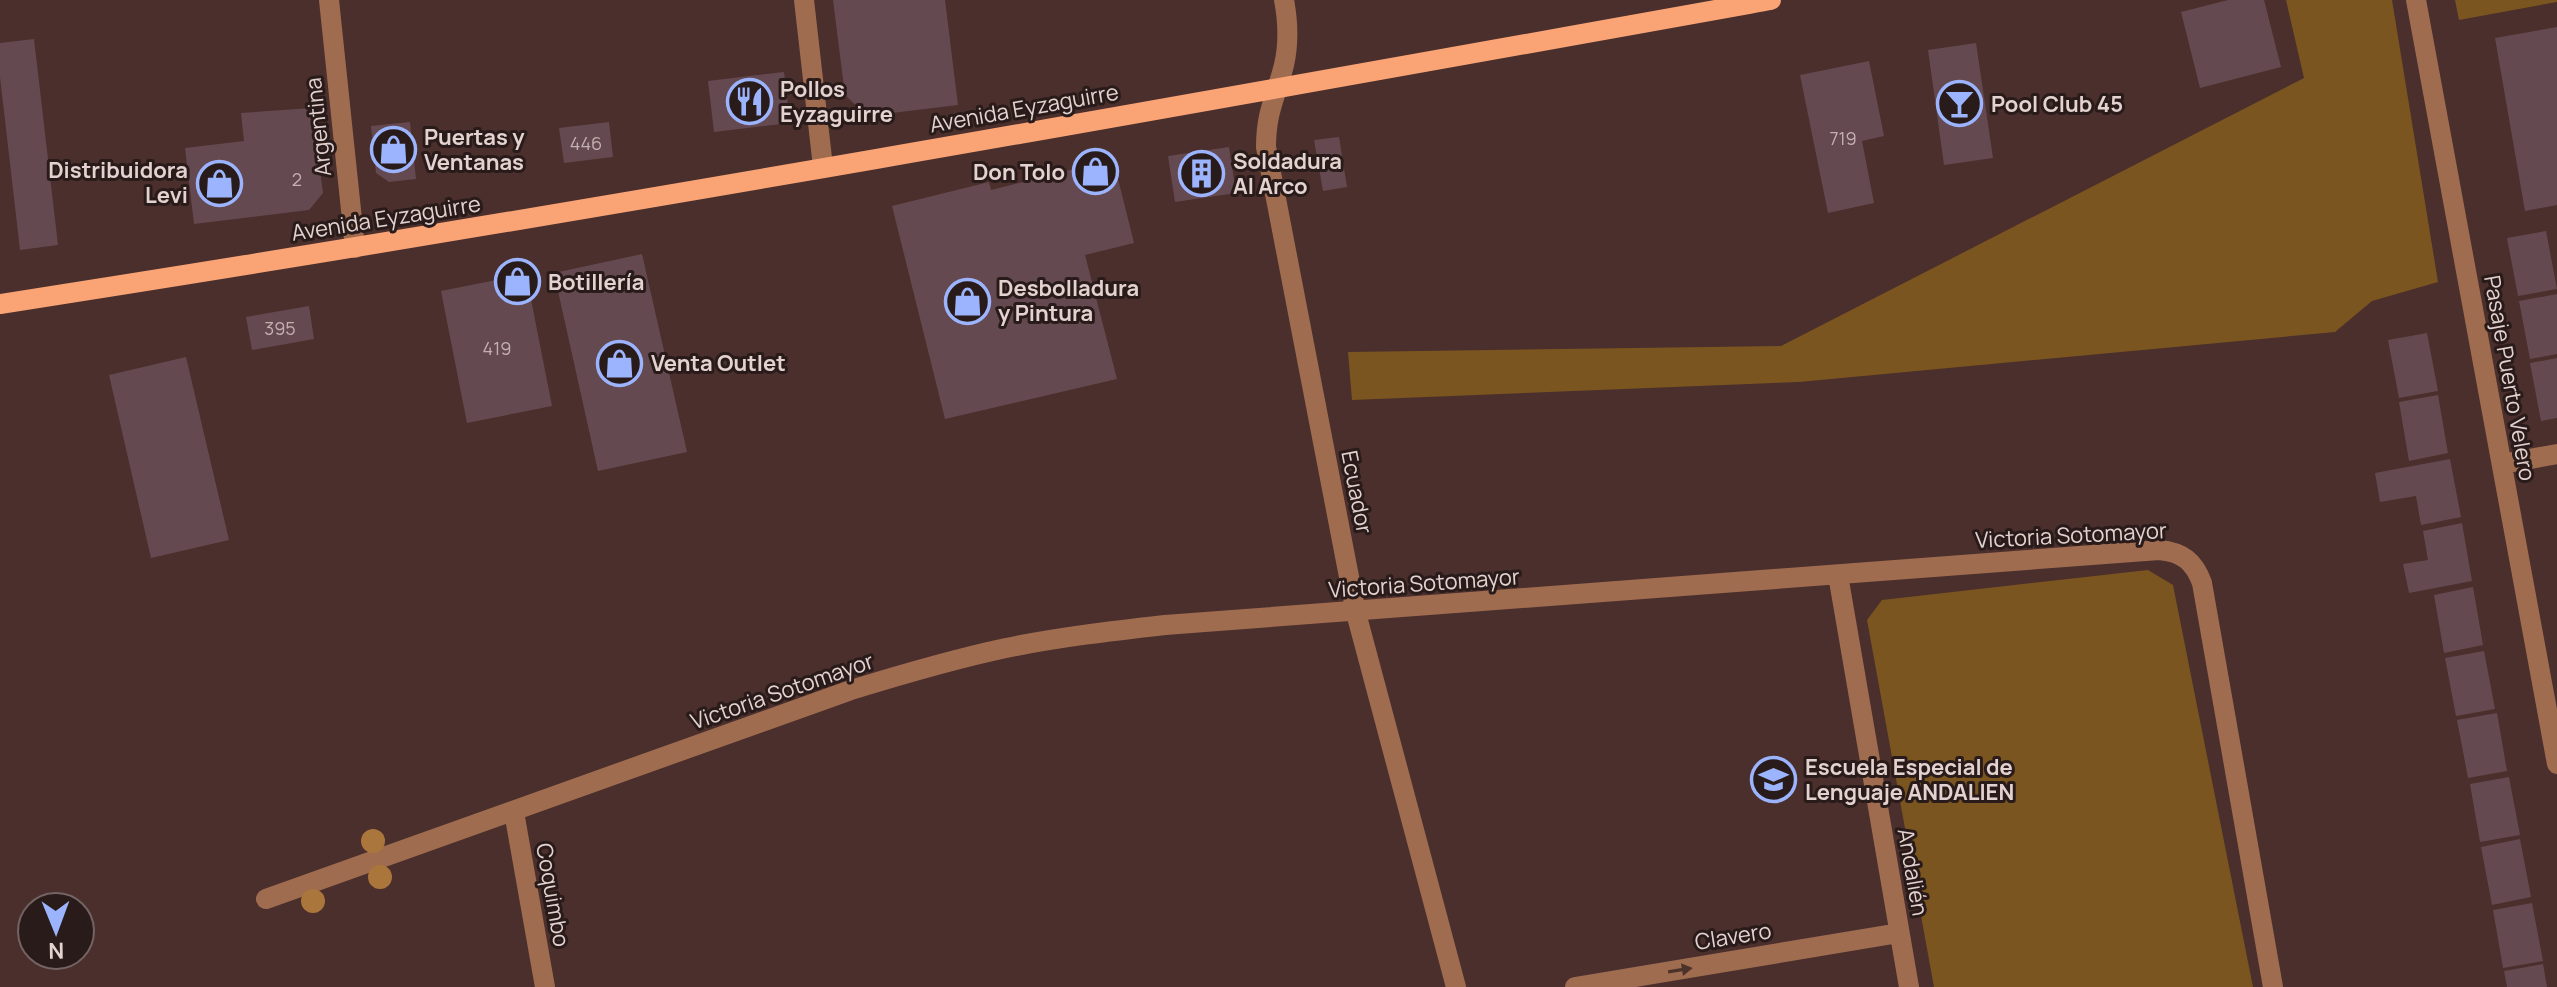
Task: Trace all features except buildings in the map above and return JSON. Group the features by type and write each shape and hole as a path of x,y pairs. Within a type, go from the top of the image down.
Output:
{"main road":[{"name":"Avenida Eyzaguirre","path":"0,304 355,248 1765,1"}],"street":[{"name":"Argentina","path":"329,0 355,248"},
{"path":"804,0 823,167"},
{"name":"Ecuador","path":"1284,0 1287,39 1284,65 1266,124 1266,147 1356,613 1456,987"},
{"name":"Pasaje Puerto Velero","path":"2416,0 2557,764"},
{"path":"2502,464 2557,454"},
{"name":"Victoria Sotomayor","path":"266,899 851,690 1008,647 1165,625 1356,613 2159,550 2179,553 2188,559 2202,583 2273,987"},
{"name":"Andalién","path":"1838,575 1909,987"},
{"name":"Coquimbo","path":"514,812 545,987"},
{"name":"Clavero","path":"1575,987 1899,933"}],"shaded area":[{"path":"2286,0 2392,0 2438,282 2372,301 2335,332 1799,382 1352,400 1348,352 1781,346 2304,78"},
{"path":"2455,0 2557,0 2557,2 2459,20"},
{"path":"2148,570 2173,585 2253,987 1934,987 1867,620 1882,600"}],"place":[{"name":"Pollos Eyzaguirre","path":"749,102"},
{"name":"Pool Club 45","path":"1960,104"},
{"name":"Puertas y Ventanas","path":"393,150"},
{"name":"Don Tolo","path":"1096,172"},
{"name":"Soldadura Al Arco","path":"1202,174"},
{"name":"Distribuidora Levi","path":"219,183"},
{"name":"Botillería","path":"517,282"},
{"name":"Desbolladura y Pintura","path":"967,301"},
{"name":"Venta Outlet","path":"620,363"},
{"name":"Escuela Especial de Lenguaje ANDALIEN","path":"1774,780"}]}
